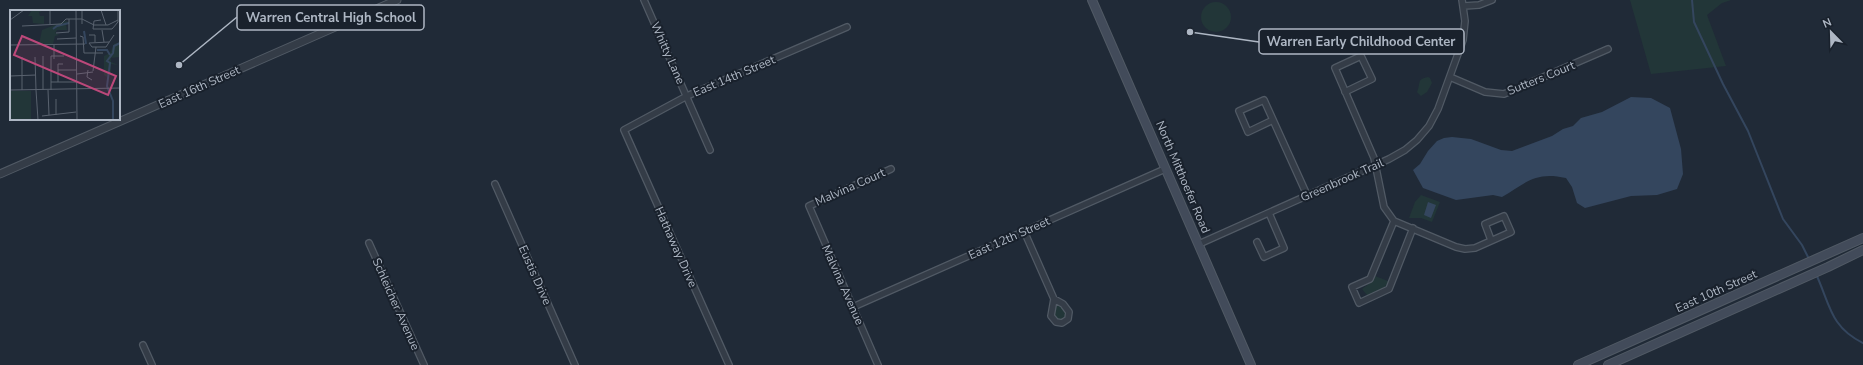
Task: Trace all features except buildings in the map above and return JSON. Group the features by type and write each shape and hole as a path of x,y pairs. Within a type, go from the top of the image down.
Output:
{"main road":[{"name":"North Mitthoefer Road","path":"1092,0 1251,365"},
{"name":"East 10th Street","path":"1578,365 1863,238"},
{"name":"East 10th Street","path":"1608,365 1863,250"}],"street":[{"name":"East 16th Street","path":"0,174 397,0"},
{"name":"Whitty Lane","path":"644,0 710,150"},
{"path":"1463,3 1481,4 1492,0"},
{"name":"Greenbrook Trail","path":"1199,244 1375,165 1405,150 1421,136 1436,112 1463,40 1465,21 1463,3"},
{"name":"East 14th Street","path":"624,130 687,96 847,27"},
{"name":"Sutters Court","path":"1450,77 1485,92 1504,94 1608,49"},
{"path":"1345,92 1372,79 1361,56 1335,68 1345,92 1373,156 1384,207 1394,221 1460,248 1472,248 1492,240 1511,232 1504,216 1485,224 1492,240"},
{"path":"1273,120 1248,132 1239,111 1264,100 1307,195"},
{"name":"Hathaway Drive","path":"624,130 729,365"},
{"name":"Malvina Court","path":"808,206 891,169"},
{"name":"East 12th Street","path":"853,307 1165,169"},
{"name":"Eustis Drive","path":"495,184 575,365"},
{"name":"Malvina Avenue","path":"808,206 878,365"},
{"path":"1257,242 1264,257 1284,248 1269,212"},
{"path":"1394,221 1370,279 1352,287 1359,303 1389,289 1413,228"},
{"path":"1024,232 1054,299"},
{"name":"Schleicher Avenue","path":"369,243 424,365"},
{"path":"143,345 152,365"}],"green space":[{"path":"1630,0 1731,0 1722,3 1707,15 1726,66 1651,74"},
{"path":"1216,2 1226,7 1231,17 1226,27 1216,32 1206,27 1201,17 1206,7"},
{"path":"1428,77 1432,83 1427,92 1421,96 1417,92 1420,81"},
{"path":"1421,195 1440,202 1432,222 1421,218 1409,218 1415,202"},
{"path":"1375,276 1388,281 1388,284 1374,296 1367,295 1362,289 1373,281"},
{"path":"1055,302 1066,311 1065,318 1061,320 1056,319 1054,315"}],"water":[{"path":"1631,97 1651,98 1670,108 1681,149 1683,174 1677,189 1657,195 1631,196 1585,208 1577,203 1572,187 1566,178 1546,176 1531,180 1502,197 1493,195 1456,200 1423,188 1413,170 1420,164 1428,151 1437,141 1444,138 1452,137 1471,139 1501,150 1512,151 1552,136 1563,129 1573,126 1581,118 1602,112"},
{"path":"1428,202 1436,205 1431,218 1424,215"}],"waterway":[{"path":"1692,0 1694,22 1723,84 1748,131 1783,219 1802,245 1809,259"},
{"path":"1816,274 1828,305 1837,322 1852,337 1863,343"}],"place":[{"name":"Warren Early Childhood Center","path":"1190,32"},
{"name":"Warren Central High School","path":"179,65"}]}
